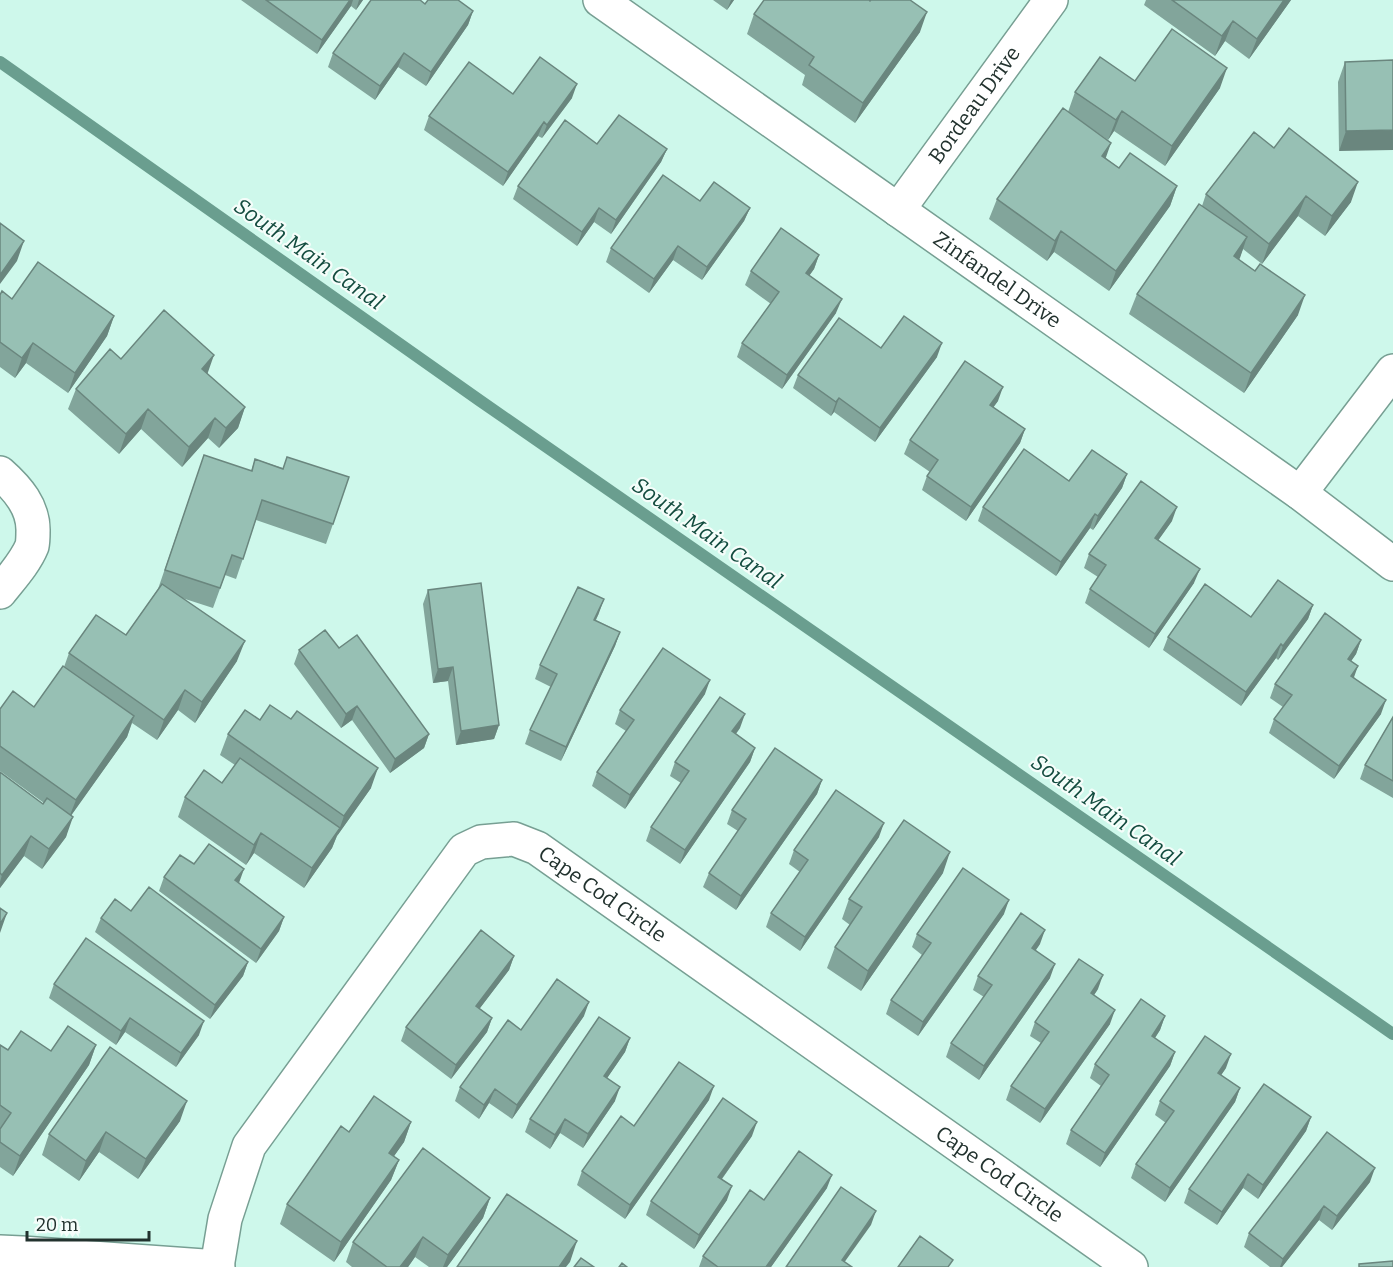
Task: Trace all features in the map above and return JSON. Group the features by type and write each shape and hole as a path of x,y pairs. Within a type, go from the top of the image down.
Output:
{"street":[{"name":"Zinfandel Drive","path":"600,0 1299,493 1393,564"},
{"name":"Bordeau Drive","path":"898,210 1052,0"},
{"path":"1299,493 1393,371"},
{"path":"0,473 13,484 28,505 33,525 33,544 21,565 0,592"},
{"name":"Cape Cod Circle","path":"217,1267 225,1219 249,1146 464,850 481,842 514,839 537,848 1131,1267"},
{"path":"0,1252 217,1267"}],"building":[{"path":"266,0 350,0 322,40"},
{"path":"371,0 420,0 425,4 428,0 458,0 473,11 431,72 404,53 380,86 333,53"},
{"path":"764,0 910,0 927,12 863,103 809,65 814,57 754,14"},
{"path":"1172,0 1284,0 1257,39 1233,21 1222,36"},
{"path":"1172,29 1227,68 1172,146 1122,111 1116,120 1075,92 1100,57 1135,81"},
{"path":"540,57 577,84 547,125 544,122 508,172 429,116 469,62 513,94"},
{"path":"1393,60 1393,130 1346,131 1345,62"},
{"path":"1063,108 1111,143 1102,156 1119,168 1130,153 1177,186 1116,271 1061,231 1055,241 997,199"},
{"path":"619,115 667,149 616,220 599,208 582,232 518,186 565,120 597,144"},
{"path":"1289,128 1358,182 1332,216 1306,196 1269,244 1206,194 1254,132 1274,148"},
{"path":"663,175 700,201 714,182 750,208 707,267 678,246 654,279 611,248"},
{"path":"1199,204 1247,237 1234,256 1255,271 1260,264 1305,295 1251,373 1137,294"},
{"path":"0,223 24,241 0,275"},
{"path":"781,228 819,255 806,273 842,299 787,375 742,343 779,292 751,271"},
{"path":"38,262 114,316 75,373 33,343 22,358 0,342 0,295 2,291 12,299"},
{"path":"164,310 214,355 202,369 245,407 226,428 215,418 189,447 148,409 126,434 76,389 110,349 121,359"},
{"path":"904,316 942,343 880,428 839,398 836,402 798,375 839,318 881,348"},
{"path":"965,361 1003,387 990,405 1025,429 971,507 927,476 938,460 910,440"},
{"path":"1024,449 1069,481 1092,450 1127,474 1098,516 1095,514 1061,562 983,507"},
{"path":"204,455 252,471 255,459 283,469 287,457 349,477 333,524 262,500 243,559 232,555 220,588 165,570"},
{"path":"1141,481 1177,507 1155,538 1200,569 1155,634 1090,589 1106,565 1089,554"},
{"path":"1278,580 1313,605 1246,692 1168,637 1205,584 1251,617"},
{"path":"481,583 499,725 461,731 453,667 438,669 428,590"},
{"path":"162,584 245,641 202,702 185,690 164,720 69,653 96,615 126,635"},
{"path":"578,587 604,599 594,620 620,632 566,747 530,730 557,674 540,665"},
{"path":"1325,613 1361,640 1348,659 1358,666 1351,676 1386,700 1339,766 1274,719 1292,695 1275,684"},
{"path":"325,630 339,648 357,635 429,734 395,759 357,706 346,714 299,650"},
{"path":"663,648 710,680 630,795 597,772 634,720 620,710"},
{"path":"63,666 134,716 76,800 0,746 0,709 13,691 34,707"},
{"path":"720,697 745,714 732,731 755,748 685,850 651,827 689,771 675,762"},
{"path":"270,705 291,719 297,711 378,768 344,816 228,734 245,710 260,720"},
{"path":"1393,717 1393,781 1365,765"},
{"path":"775,748 822,780 741,896 709,873 746,819 732,810"},
{"path":"240,758 340,828 312,868 261,833 254,845 185,797 204,770 222,783"},
{"path":"0,772 43,804 47,798 73,817 49,849 31,836 2,875 0,873"},
{"path":"836,790 884,823 805,937 771,913 808,860 794,850"},
{"path":"904,820 950,852 868,971 835,947 862,907 849,899"},
{"path":"209,844 244,869 235,880 284,917 261,949 164,877 180,855 194,864"},
{"path":"963,868 1009,900 923,1022 891,1000 931,943 917,934"},
{"path":"149,887 248,962 215,1005 101,918 115,899 131,911"},
{"path":"0,908 7,913 0,924"},
{"path":"1021,913 1045,930 1032,948 1055,964 984,1066 951,1043 992,985 978,976"},
{"path":"481,930 514,956 476,1006 492,1018 456,1065 406,1027"},
{"path":"86,938 204,1021 181,1053 130,1018 121,1031 54,984"},
{"path":"1079,959 1103,975 1091,993 1115,1010 1045,1109 1011,1086 1049,1032 1035,1022"},
{"path":"557,979 589,1002 517,1105 495,1089 484,1105 460,1087 508,1020 521,1030"},
{"path":"1141,999 1165,1016 1152,1036 1175,1052 1105,1153 1071,1130 1109,1075 1095,1064"},
{"path":"599,1017 630,1038 604,1076 620,1087 588,1134 565,1119 555,1135 530,1119"},
{"path":"68,1026 96,1045 20,1156 0,1142 0,1129 11,1113 0,1105 0,1045 8,1050 21,1031 51,1051"},
{"path":"1205,1036 1231,1054 1218,1073 1240,1088 1170,1188 1136,1164 1174,1111 1160,1101"},
{"path":"110,1047 187,1101 146,1159 106,1132 86,1161 49,1134"},
{"path":"679,1062 714,1086 630,1205 582,1171 621,1116 634,1126"},
{"path":"1264,1084 1311,1117 1263,1185 1248,1174 1222,1212 1189,1189"},
{"path":"374,1096 411,1122 389,1153 399,1160 341,1242 287,1204 341,1126 349,1132"},
{"path":"723,1098 757,1122 718,1177 732,1186 699,1235 651,1201"},
{"path":"1327,1132 1375,1168 1337,1216 1324,1206 1283,1259 1249,1233"},
{"path":"423,1148 490,1198 448,1255 423,1237 400,1267 387,1267 353,1242"},
{"path":"799,1151 832,1175 766,1267 718,1267 703,1256 750,1190 764,1200"},
{"path":"841,1187 876,1211 842,1260 852,1267 786,1267"},
{"path":"507,1194 577,1241 559,1267 457,1267"},
{"path":"920,1236 953,1260 948,1267 898,1267"},
{"path":"581,1258 594,1267 574,1267"},
{"path":"1393,1261 1393,1267 1359,1267 1359,1264"}],"waterway":[{"name":"South Main Canal","path":"0,62 479,400 1393,1034"}]}
